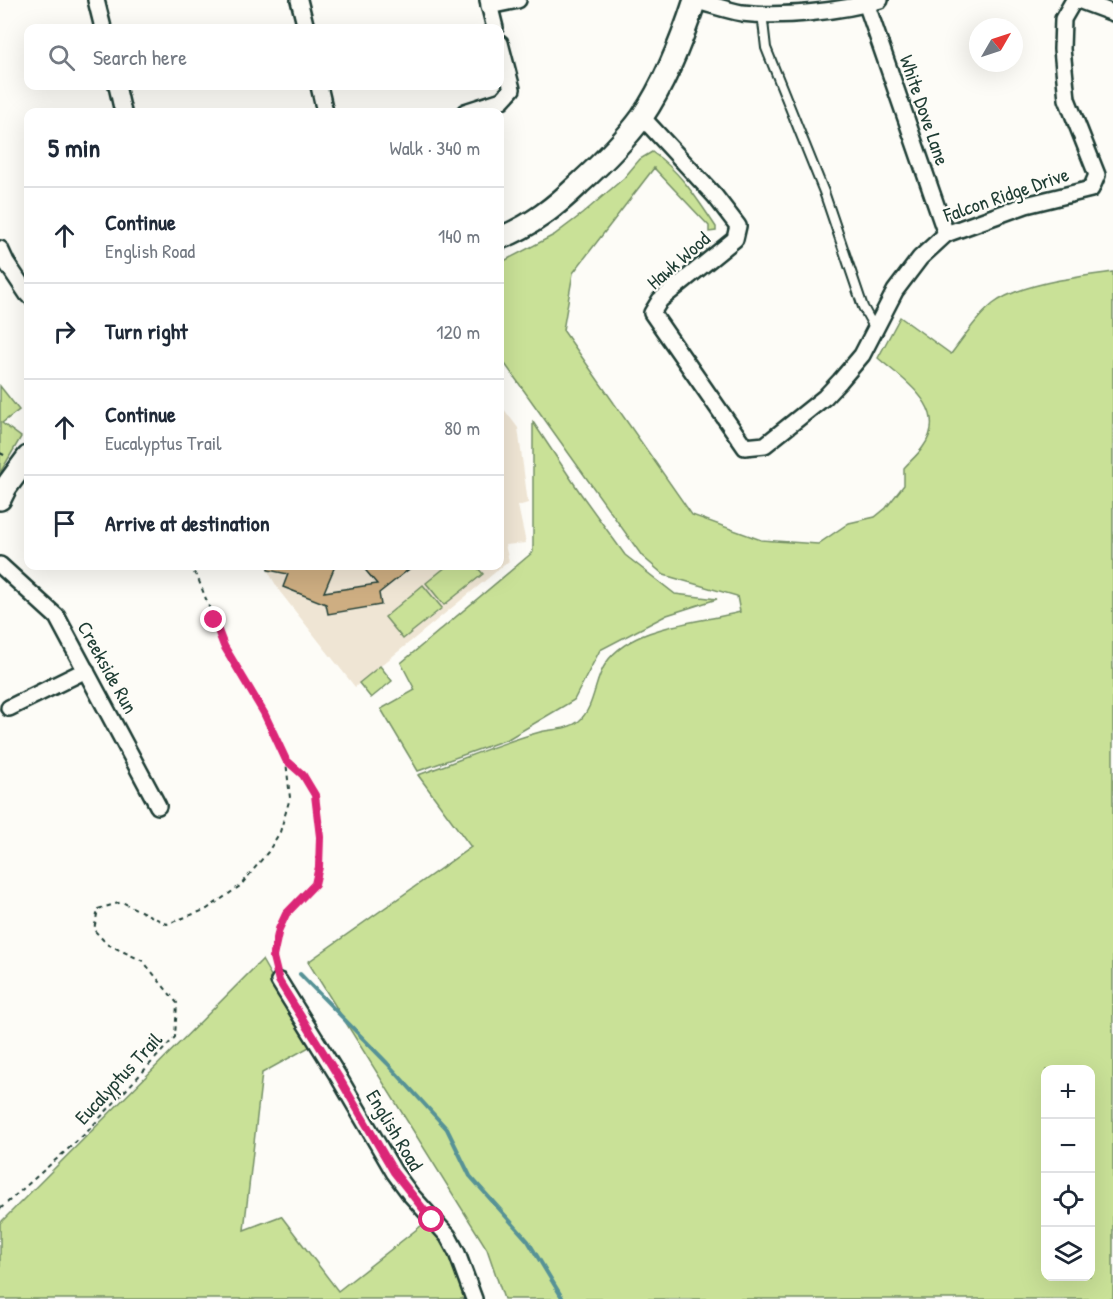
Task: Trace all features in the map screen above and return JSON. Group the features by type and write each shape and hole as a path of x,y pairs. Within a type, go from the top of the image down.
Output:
{"street":[{"path":"96,0 102,24"},
{"path":"299,0 305,24"},
{"path":"494,24 488,3 518,0"},
{"path":"504,236 552,209 604,161 642,117 668,72 694,0 742,13 822,10 870,1"},
{"path":"1076,0 1113,13"},
{"name":"Falcon Ridge Drive","path":"745,447 765,445 825,397 855,365 876,331 896,291 920,258 946,234 1026,205 1091,189 1097,175 1067,99 1062,49 1063,19 1076,0"},
{"name":"White Dove Lane","path":"870,1 946,234"},
{"path":"477,108 502,100 512,89 504,58"},
{"path":"118,90 122,108"},
{"path":"320,90 324,108"},
{"name":"Hawk Wood","path":"642,117 715,196 738,226 735,239 660,300 652,312 745,447"},
{"path":"0,249 24,289"},
{"path":"0,499 24,462"},
{"name":"Creekside Run","path":"0,565 57,617 87,669 158,806"},
{"path":"9,708 87,669"},
{"name":"English Road","path":"279,981 394,1172 411,1195 448,1236 457,1253 474,1299"}],"lane":[{"path":"762,13 766,48 824,192 863,307 876,331"}],"path":[{"name":"Eucalyptus Trail","path":"0,1209 85,1134 175,1037 177,1003 143,962 107,944 94,930 98,909 122,902 167,924 207,909 240,886 268,852 280,832 290,798 286,760 264,713 224,646 199,580 193,570"},
{"path":"279,981 273,957 279,929 286,914 315,884 319,867 320,837 315,795 303,775 286,760"}],"shaded area":[{"path":"504,409 518,428 528,503 518,506 526,543 505,545 509,561 504,565"},
{"path":"267,570 498,570 355,687 280,592"}],"green space":[{"path":"652,152 679,177 716,227 716,231 709,232 709,226 654,168 573,273 563,330 692,515 761,540 818,544 849,523 875,517 886,508 904,485 904,468 923,447 930,433 931,420 928,408 920,396 878,358 900,317 951,354 981,315 1005,297 1050,282 1113,272 1113,1299 504,1299 487,1249 308,962 471,847 418,775 509,741 575,724 588,708 606,663 618,650 649,633 667,627 740,612 737,596 664,575 642,556 504,363 504,261 554,235 624,178 640,159"},
{"path":"0,386 19,410 2,423 21,437 0,473"},
{"path":"533,422 625,555 675,594 717,599 667,615 600,650 574,700 508,739 418,771 381,709 415,690 401,663 533,552"},
{"path":"442,570 480,570 483,574 444,605 426,583"},
{"path":"423,585 442,608 403,639 385,617"},
{"path":"380,666 392,681 371,698 359,683"},
{"path":"262,960 311,1046 262,1073 244,1230 281,1216 338,1291 426,1222 450,1259 465,1299 0,1299 0,1223"}],"building":[{"path":"268,570 333,570 324,592 377,584 365,570 408,570 379,593 381,605 328,614 326,604 283,587 288,574"}],"waterway":[{"path":"300,974 387,1063 447,1129 470,1176 528,1241 563,1299"}],"route":[{"path":"214,620 224,646 264,713 286,760 303,775 315,795 320,837 319,867 315,884 286,914 279,929 273,957 279,981 394,1172 432,1220"}]}
